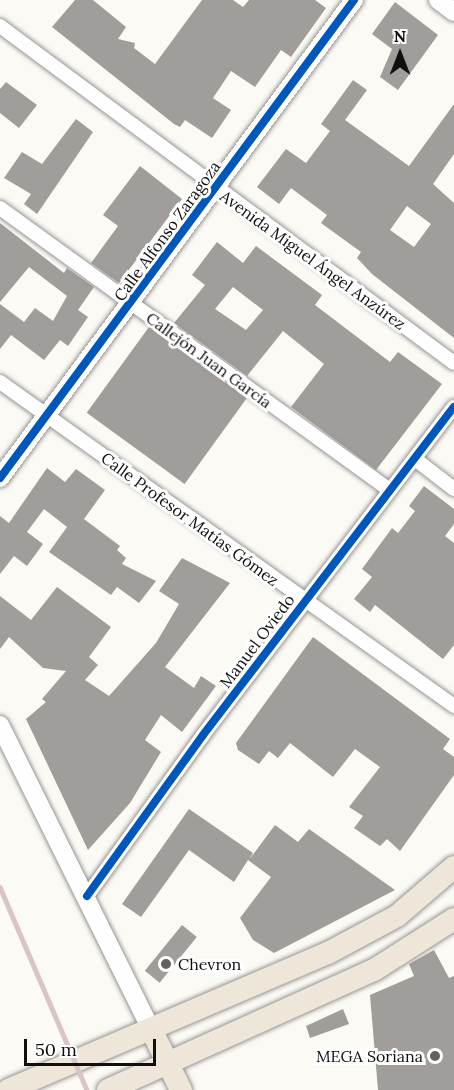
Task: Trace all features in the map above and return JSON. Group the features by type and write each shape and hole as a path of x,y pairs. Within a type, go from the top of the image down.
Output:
{"main road":[{"path":"8,1090 363,935 397,916 454,867"},
{"path":"108,1090 374,970 454,919"},
{"path":"151,1029 182,1090"}],"street":[{"name":"Calle Alfonso Zaragoza","path":"0,478 44,414 131,304 354,0"},
{"path":"438,0 454,12"},
{"name":"Avenida Miguel Ángel Anzúrez","path":"0,26 454,363"},
{"name":"Callejón Juan García","path":"0,208 389,490"},
{"name":"Calle Profesor Matías Gómez","path":"0,382 303,601 454,706"},
{"name":"Manuel Oviedo","path":"87,896 303,601 454,407"},
{"path":"415,459 454,489"},
{"path":"0,725 87,896 151,1029"}],"building":[{"path":"75,0 93,0 126,27 118,39 135,43 134,48 155,64 202,0 233,0 243,7 249,0 315,0 326,8 291,57 281,50 255,87 231,71 213,98 231,110 212,138 185,120 180,127 174,124 52,27"},
{"path":"395,2 438,35 398,90 380,77 392,49 372,34"},
{"path":"353,80 367,90 345,120 409,166 454,104 454,154 433,184 454,203 454,338 372,274 357,258 361,252 321,223 327,215 291,188 279,204 257,187 286,149 306,163 330,131 321,124","holes":["407,206 431,224 414,247 390,230"]},
{"path":"6,82 37,105 19,128 0,113 0,89"},
{"path":"76,119 93,132 37,214 24,204 31,194 4,178 22,152 42,164"},
{"path":"140,166 182,199 119,283 91,263 118,226 103,215"},
{"path":"0,223 64,273 67,268 94,287 78,310 88,317 68,346 60,340 44,360 11,335 0,349 0,304 24,322 35,308 53,321 67,296 29,267 0,302"},
{"path":"217,242 243,263 256,246 322,295 315,305 390,362 398,352 442,384 376,470 291,407 324,364 283,331 247,376 174,323 205,285 192,275","holes":["233,287 263,310 246,330 215,309"]},
{"path":"149,327 247,398 185,484 87,413"},
{"path":"47,468 65,482 76,469 105,490 84,519 120,546 117,550 126,558 122,564 156,581 139,603 117,587 111,595 49,552 67,527 44,509 27,532 43,544 27,566 14,556 0,574 0,516 9,523"},
{"path":"424,486 454,509 454,524 445,536 454,543 454,645 443,659 375,605 370,612 354,599 372,577 362,569 392,528 398,533 415,511 409,506"},
{"path":"182,558 230,583 165,667 194,688 201,676 216,686 182,732 161,715 145,740 161,752 130,803 88,850 26,719 46,702 42,699 66,671 43,668 9,637 0,649 0,596 31,620 57,587 111,627 89,657 98,665 85,680 109,696 156,643 179,604 159,591"},
{"path":"313,637 450,739 443,749 454,757 454,775 400,851 387,839 380,846 354,828 363,816 349,807 380,767 355,749 333,777 290,743 278,758 269,751 259,764 238,750 236,743"},
{"path":"189,809 253,853 249,860 275,825 298,842 309,829 395,890 274,953 253,940 240,918 271,877 248,860 234,882 189,850 141,917 122,904"},
{"name":"Chevron","path":"182,925 197,937 160,983 145,971"},
{"path":"434,950 449,978 454,976 454,1090 378,1090 370,995 414,976 409,964"},
{"path":"343,1009 349,1024 310,1038 306,1026"}],"railway":[{"path":"0,887 87,1090"}],"cycle path":[{"path":"0,478 354,0"},
{"path":"87,896 203,735 454,407"}],"place":[{"name":"Chevron","path":"166,964"},
{"name":"MEGA Soriana","path":"435,1056"}]}
